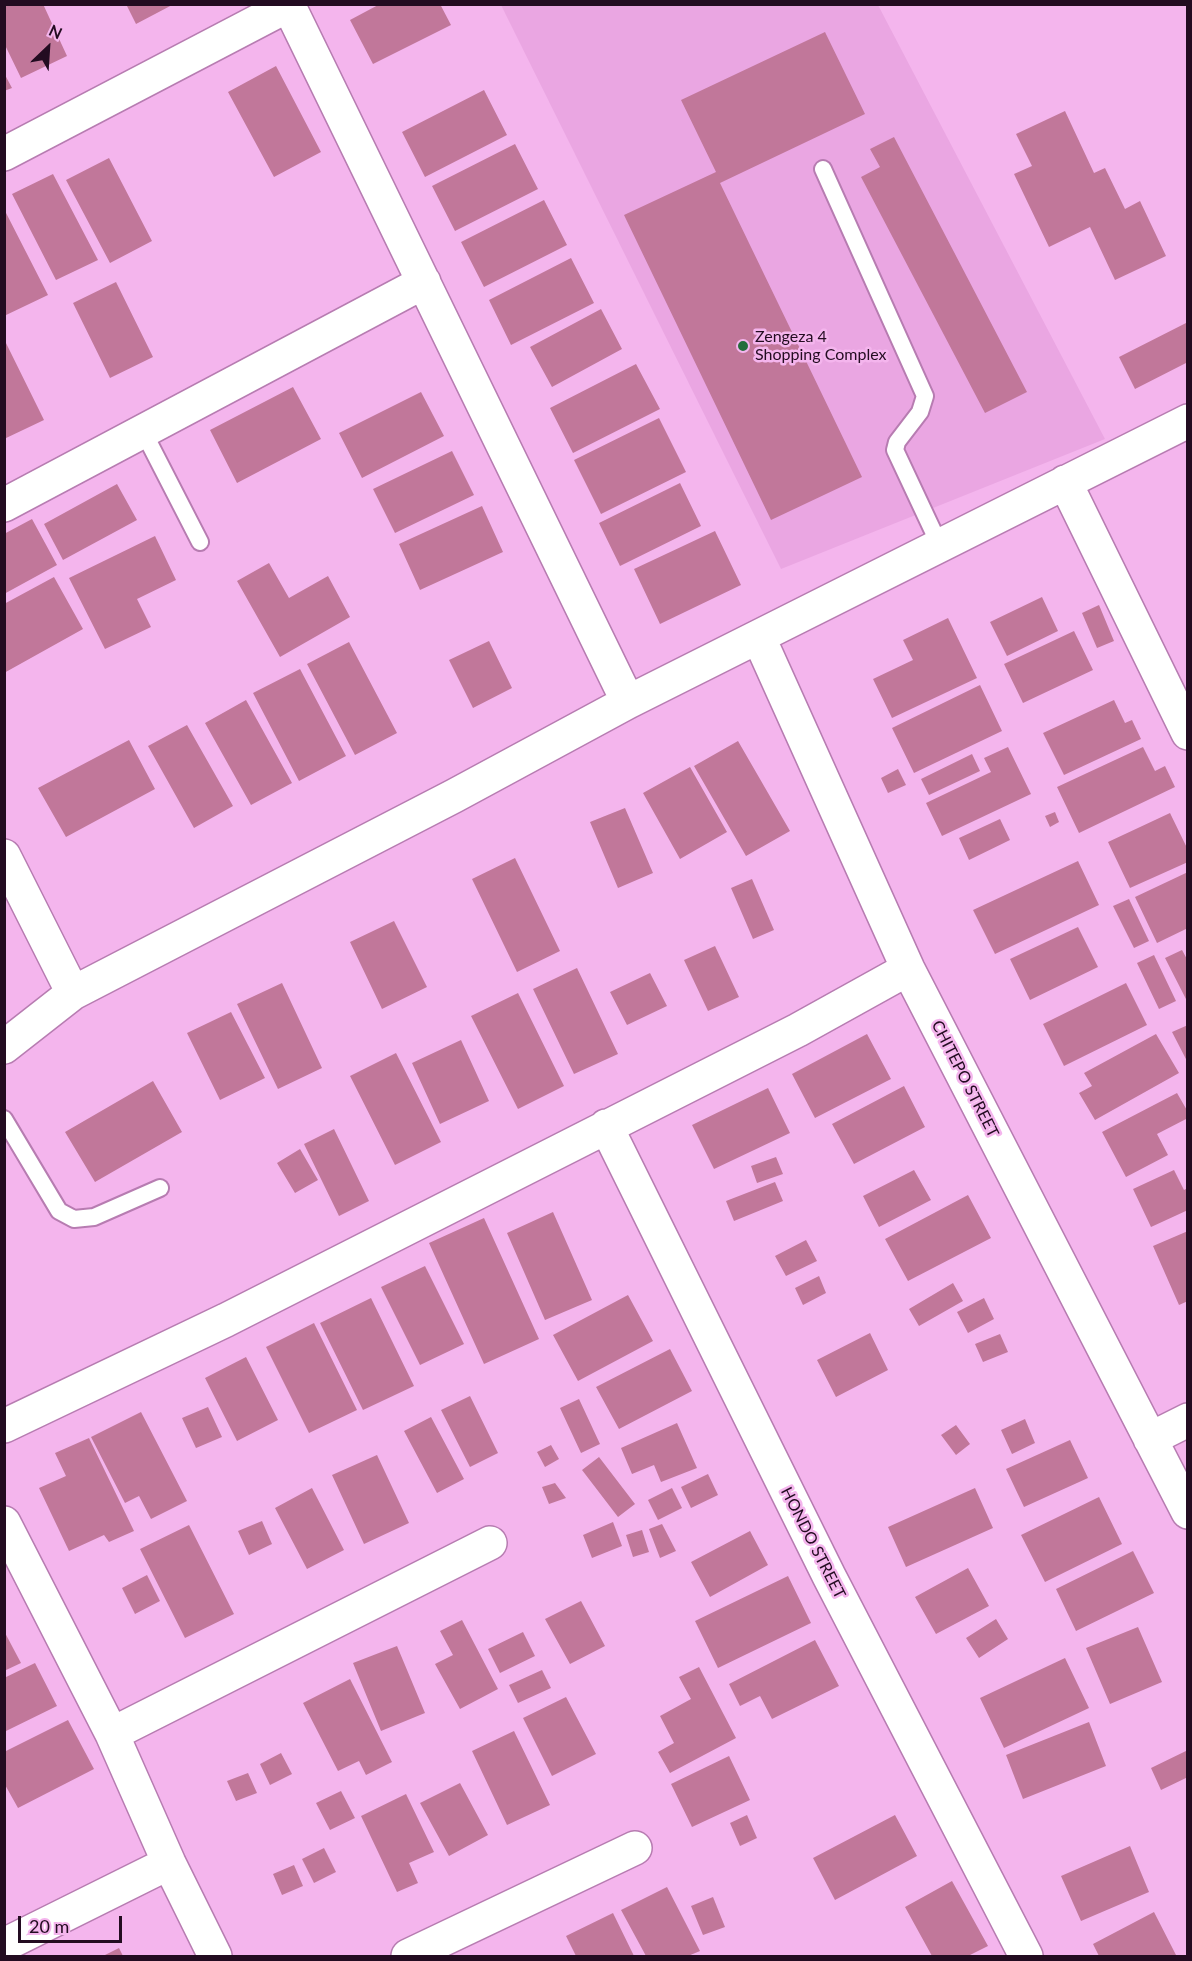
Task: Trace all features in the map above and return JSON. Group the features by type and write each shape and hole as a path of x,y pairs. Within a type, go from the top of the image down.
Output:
{"street":[{"path":"4,154 289,5 628,702"},
{"path":"4,505 424,282"},
{"path":"4,1047 73,993 454,796 628,702 759,639 1188,421"},
{"path":"1065,482 1188,733"},
{"name":"CHITEPO STREET","path":"759,639 908,969 1188,1512"},
{"path":"4,856 73,993"},
{"path":"4,1426 226,1320 798,1029 908,969"},
{"name":"HONDO STREET","path":"606,1126 829,1576 1026,1956"},
{"path":"1150,1439 1188,1420"},
{"path":"4,1523 112,1734 169,1863 215,1956"},
{"path":"112,1734 490,1543"},
{"path":"408,1956 635,1848"},
{"path":"4,1946 169,1863"}],"lane":[{"path":"823,169 925,396 920,412 897,442 895,450 940,546"},
{"path":"143,431 200,542"},
{"path":"4,1119 59,1211 74,1219 94,1217 160,1188"}],"shaded area":[{"path":"501,5 878,5 1105,439 781,569"}],"building":[{"path":"4,4 43,4 67,56 21,78 4,43"},
{"path":"126,4 174,4 136,24"},
{"path":"380,4 440,4 451,25 373,64 350,20"},
{"name":"Zengeza 4 Shopping Complex","path":"825,32 865,114 720,183 862,477 771,520 624,215 716,172 681,100"},
{"path":"276,66 321,152 274,177 228,92"},
{"path":"4,73 12,88 4,91"},
{"path":"484,90 507,135 425,177 402,132"},
{"path":"1065,111 1094,173 1105,168 1125,209 1140,201 1166,256 1115,280 1090,227 1049,247 1014,174 1032,166 1016,134"},
{"path":"894,137 1027,392 985,413 861,177 880,167 870,149"},
{"path":"515,144 538,189 455,231 432,186"},
{"path":"109,158 152,241 110,263 66,180"},
{"path":"53,174 98,260 56,280 12,194"},
{"path":"544,200 567,245 484,287 461,242"},
{"path":"4,209 48,295 4,316"},
{"path":"571,258 594,303 511,345 489,300"},
{"path":"116,282 153,357 110,378 73,303"},
{"path":"601,309 622,349 552,387 530,347"},
{"path":"1188,322 1188,362 1135,389 1119,357"},
{"path":"4,339 44,420 4,439"},
{"path":"636,364 660,409 573,453 550,408"},
{"path":"293,387 321,439 237,483 210,430"},
{"path":"421,392 444,436 362,478 339,433"},
{"path":"659,418 686,472 601,514 574,460"},
{"path":"452,451 474,495 395,533 373,489"},
{"path":"680,483 701,526 620,566 599,523"},
{"path":"117,484 137,520 63,560 44,524"},
{"path":"482,506 503,552 420,590 399,544"},
{"path":"32,519 57,565 4,594 4,534"},
{"path":"715,531 741,585 660,624 634,569"},
{"path":"155,536 176,580 137,599 151,627 105,649 69,578"},
{"path":"269,563 289,598 328,576 350,617 280,657 237,581"},
{"path":"54,577 83,629 4,673 4,604"},
{"path":"1042,597 1058,631 1007,656 990,622"},
{"path":"1099,605 1114,641 1097,648 1082,613"},
{"path":"948,618 977,678 892,718 873,679 913,660 903,640"},
{"path":"1074,631 1093,670 1023,703 1004,664"},
{"path":"489,641 512,688 473,708 449,660"},
{"path":"349,642 397,733 355,755 307,664"},
{"path":"300,669 346,756 299,781 253,693"},
{"path":"980,685 1002,731 914,773 892,728"},
{"path":"246,700 292,783 251,805 205,723"},
{"path":"1114,700 1125,723 1132,720 1141,739 1064,775 1043,733"},
{"path":"187,725 233,806 194,828 148,746"},
{"path":"129,740 155,789 66,837 38,788"},
{"path":"738,741 790,831 746,856 694,766"},
{"path":"1008,747 1031,794 942,836 926,803 991,772 984,758"},
{"path":"1143,747 1155,771 1165,766 1175,787 1079,833 1057,787"},
{"path":"972,754 980,771 929,795 921,779"},
{"path":"690,767 727,832 680,859 643,793"},
{"path":"898,769 906,785 888,793 881,778"},
{"path":"625,808 653,873 618,888 590,822"},
{"path":"1055,812 1059,822 1050,827 1045,816"},
{"path":"1170,813 1188,850 1188,862 1130,888 1108,842"},
{"path":"1000,819 1010,840 969,860 959,838"},
{"path":"515,858 560,951 517,972 472,879"},
{"path":"1078,861 1099,905 995,954 973,910"},
{"path":"1188,872 1188,928 1157,943 1135,897"},
{"path":"752,879 774,930 753,939 731,888"},
{"path":"1129,899 1149,941 1134,948 1113,906"},
{"path":"394,921 427,987 382,1009 350,942"},
{"path":"1078,927 1098,967 1030,1000 1010,959"},
{"path":"715,946 739,997 708,1011 684,960"},
{"path":"1182,950 1188,961 1188,1003 1165,958"},
{"path":"1154,955 1176,1001 1159,1009 1137,963"},
{"path":"577,968 618,1054 574,1074 533,989"},
{"path":"650,973 667,1006 627,1025 610,992"},
{"path":"282,983 322,1068 278,1089 237,1004"},
{"path":"1126,983 1147,1025 1064,1066 1043,1024"},
{"path":"518,993 564,1086 518,1109 471,1016"},
{"path":"231,1012 265,1078 220,1100 187,1033"},
{"path":"1188,1025 1188,1063 1172,1032"},
{"path":"867,1034 891,1079 815,1118 792,1074"},
{"path":"1156,1034 1179,1073 1095,1120 1079,1093 1092,1086 1084,1073"},
{"path":"461,1040 489,1101 440,1124 412,1063"},
{"path":"396,1053 441,1142 395,1165 350,1076"},
{"path":"153,1081 182,1132 95,1182 65,1132"},
{"path":"904,1086 925,1127 854,1164 832,1124"},
{"path":"768,1088 790,1133 714,1169 692,1125"},
{"path":"1177,1093 1188,1112 1188,1118 1157,1134 1168,1155 1126,1177 1102,1132"},
{"path":"334,1129 369,1201 339,1216 304,1144"},
{"path":"300,1149 318,1180 295,1193 277,1163"},
{"path":"776,1157 783,1174 757,1183 751,1166"},
{"path":"914,1170 931,1200 879,1227 863,1196"},
{"path":"1174,1170 1184,1190 1188,1188 1188,1210 1151,1227 1133,1189"},
{"path":"775,1182 783,1201 734,1221 726,1201"},
{"path":"968,1195 991,1238 908,1281 885,1239"},
{"path":"553,1212 592,1300 545,1320 507,1233"},
{"path":"484,1218 539,1339 484,1364 429,1243"},
{"path":"1188,1231 1188,1301 1179,1305 1153,1246"},
{"path":"806,1240 817,1261 786,1276 775,1256"},
{"path":"425,1266 464,1344 420,1365 381,1287"},
{"path":"819,1276 826,1293 803,1305 795,1288"},
{"path":"953,1283 963,1301 919,1326 909,1309"},
{"path":"628,1295 653,1341 578,1381 553,1335"},
{"path":"371,1298 414,1386 363,1410 320,1323"},
{"path":"984,1298 994,1319 968,1333 957,1312"},
{"path":"314,1323 357,1410 309,1433 266,1347"},
{"path":"870,1333 888,1370 836,1397 817,1360"},
{"path":"1000,1334 1008,1352 983,1362 975,1344"},
{"path":"670,1349 692,1391 619,1429 596,1387"},
{"path":"246,1357 278,1420 237,1441 205,1378"},
{"path":"470,1396 498,1453 470,1467 441,1410"},
{"path":"579,1399 600,1444 581,1453 560,1408"},
{"path":"208,1407 222,1437 196,1448 182,1418"},
{"path":"141,1412 187,1501 151,1519 139,1496 125,1503 91,1437"},
{"path":"431,1417 464,1479 437,1493 404,1431"},
{"path":"1025,1419 1035,1443 1012,1454 1001,1430"},
{"path":"677,1423 697,1468 661,1482 654,1465 632,1474 621,1448"},
{"path":"956,1425 970,1444 956,1455 941,1435"},
{"path":"89,1438 134,1531 109,1542 104,1535 69,1551 39,1488 66,1476 55,1453"},
{"path":"1070,1440 1088,1478 1024,1507 1006,1469"},
{"path":"551,1445 559,1459 545,1467 537,1452"},
{"path":"377,1455 409,1523 364,1544 332,1475"},
{"path":"599,1457 635,1504 618,1517 582,1470"},
{"path":"708,1474 718,1495 691,1508 681,1487"},
{"path":"555,1483 566,1498 549,1504 542,1487"},
{"path":"312,1488 344,1550 307,1569 275,1508"},
{"path":"672,1488 682,1508 658,1520 648,1500"},
{"path":"975,1488 993,1528 906,1567 888,1527"},
{"path":"1099,1497 1122,1544 1045,1582 1021,1535"},
{"path":"262,1521 272,1544 249,1555 238,1531"},
{"path":"613,1522 622,1546 592,1558 583,1535"},
{"path":"662,1524 676,1551 660,1558 649,1529"},
{"path":"189,1525 234,1614 185,1638 140,1549"},
{"path":"642,1530 649,1552 633,1557 626,1535"},
{"path":"750,1531 768,1565 710,1597 691,1562"},
{"path":"1133,1551 1154,1593 1076,1631 1056,1589"},
{"path":"968,1568 989,1606 936,1634 915,1597"},
{"path":"147,1575 160,1601 135,1614 122,1588"},
{"path":"788,1576 811,1623 718,1668 695,1621"},
{"path":"581,1601 605,1646 570,1664 545,1619"},
{"path":"996,1619 1008,1639 979,1658 966,1638"},
{"path":"462,1620 498,1689 460,1709 435,1664 453,1655 440,1631"},
{"path":"1138,1627 1162,1682 1110,1704 1086,1648"},
{"path":"4,1631 21,1663 4,1671"},
{"path":"523,1632 535,1656 500,1673 488,1649"},
{"path":"815,1640 839,1686 772,1719 760,1696 740,1706 729,1684"},
{"path":"397,1646 425,1713 381,1731 353,1663"},
{"path":"1065,1658 1089,1708 1004,1748 980,1698"},
{"path":"35,1663 57,1706 4,1732 4,1678"},
{"path":"699,1667 736,1738 670,1773 658,1752 674,1743 660,1716 691,1699 679,1677"},
{"path":"542,1670 551,1688 518,1703 509,1685"},
{"path":"350,1679 392,1762 366,1775 359,1761 338,1771 303,1703"},
{"path":"566,1697 596,1754 552,1776 523,1718"},
{"path":"68,1720 94,1769 18,1808 4,1783 4,1752"},
{"path":"1089,1722 1106,1766 1023,1799 1006,1755"},
{"path":"514,1731 550,1805 507,1825 472,1751"},
{"path":"1188,1750 1188,1777 1161,1790 1151,1768"},
{"path":"281,1753 292,1774 270,1785 260,1764"},
{"path":"729,1756 750,1800 692,1827 671,1784"},
{"path":"248,1773 257,1793 236,1801 227,1781"},
{"path":"460,1783 488,1835 449,1856 420,1803"},
{"path":"341,1791 355,1818 330,1830 316,1803"},
{"path":"406,1794 434,1852 409,1863 418,1883 397,1892 361,1816"},
{"path":"747,1815 757,1838 740,1846 730,1823"},
{"path":"895,1815 917,1856 835,1900 813,1858"},
{"path":"1130,1846 1149,1892 1081,1921 1061,1876"},
{"path":"324,1848 336,1872 314,1883 302,1859"},
{"path":"294,1865 303,1886 282,1895 273,1874"},
{"path":"952,1881 988,1946 968,1956 932,1956 905,1907"},
{"path":"667,1887 700,1951 688,1956 646,1956 621,1910"},
{"path":"713,1897 725,1927 703,1935 691,1906"},
{"path":"1154,1912 1176,1955 1099,1956 1093,1944"},
{"path":"613,1913 634,1956 576,1956 566,1936"},
{"path":"119,1948 123,1956 103,1956"}],"place":[{"name":"Zengeza 4 Shopping Complex","path":"743,346"}]}
